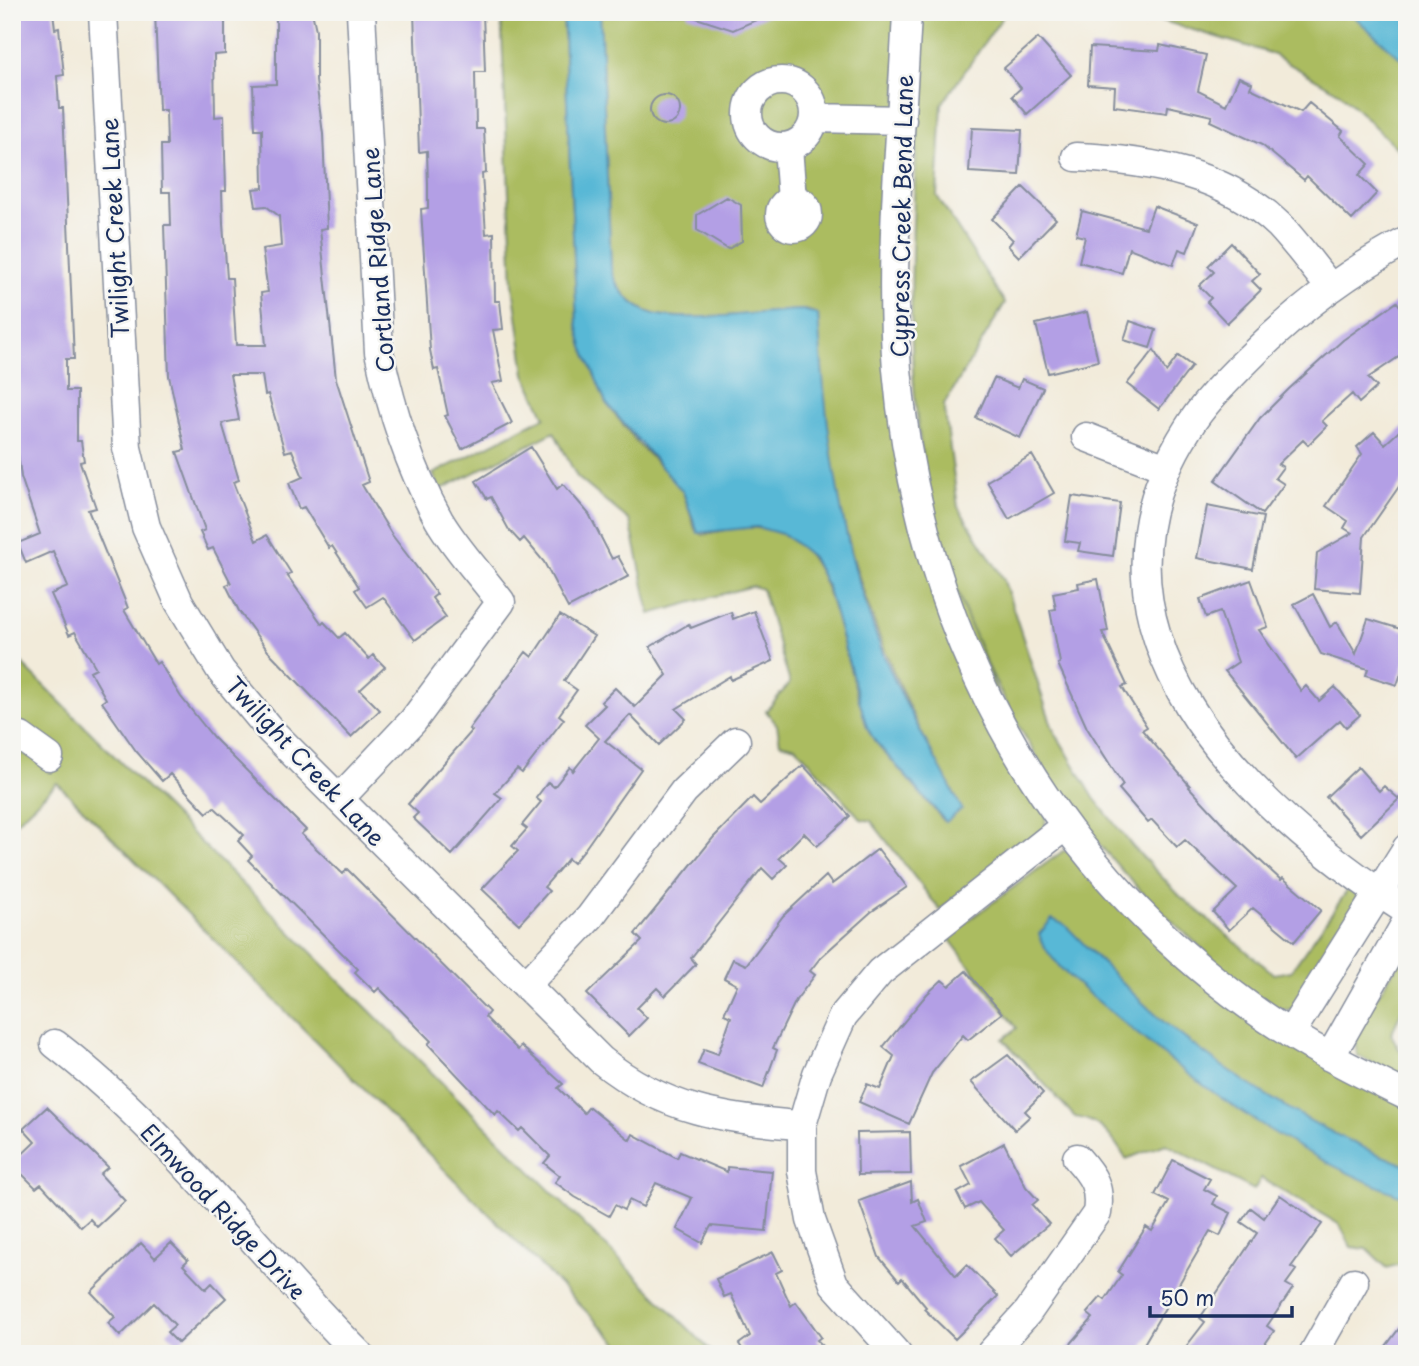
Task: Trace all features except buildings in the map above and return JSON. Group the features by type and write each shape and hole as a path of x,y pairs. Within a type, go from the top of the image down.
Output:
{"street":[{"name":"Twilight Creek Lane","path":"103,12 127,448 146,527 179,602 221,671 271,731 601,1060 632,1085 684,1105 739,1121 802,1125"},
{"name":"Cortland Ridge Lane","path":"340,799 413,721 501,602 441,522 408,458 390,402 379,352 361,12"},
{"name":"Cypress Creek Bend Lane","path":"907,12 895,285 897,366 905,434 922,524 948,613 979,684 1023,764 1065,826 1145,917 1248,1005 1290,1034 1407,1096"},
{"path":"772,83 794,84 809,97 814,118 807,136 788,147 771,146 756,135 748,116 754,95 772,83"},
{"path":"814,118 902,120"},
{"path":"788,147 792,200"},
{"path":"1076,157 1130,159 1165,167 1188,173 1243,196 1279,226 1331,288"},
{"path":"1407,241 1331,288 1271,335 1226,381 1188,428 1166,468 1149,524 1146,578 1158,645 1178,691 1210,738 1259,797 1315,846 1407,911"},
{"path":"1086,438 1166,468"},
{"path":"12,735 33,744 49,757"},
{"path":"526,985 590,917 684,791 736,741"},
{"path":"897,1354 834,1284 811,1220 802,1171 802,1125 817,1074 843,1016 880,972 1065,826"},
{"path":"1290,1034 1407,848"},
{"path":"1330,1057 1407,921"},
{"name":"Elmwood Ridge Drive","path":"55,1044 105,1084 215,1193 298,1291 359,1354"},
{"path":"990,1354 1028,1312 1097,1213 1099,1198 1096,1180 1077,1158"},
{"path":"1312,1354 1354,1282"}],"green space":[{"path":"501,12 563,12 577,324 583,347 606,403 639,445 676,482 683,492 695,529 703,535 734,529 760,528 781,533 797,542 811,557 831,600 867,727 874,740 944,821 956,797 890,664 872,618 844,524 826,426 818,314 806,310 707,317 654,314 639,307 626,296 616,283 611,268 600,12 898,12 895,436 1046,815 1045,828 940,910 871,821 861,819 796,747 780,743 777,725 766,711 790,683 762,589 752,586 650,614 630,521 577,477 554,432 440,490 433,474 545,417 525,374 513,286"},
{"path":"923,12 1006,12 942,104 937,196 1005,303 944,405 958,507 1003,578 1053,729 1094,798 1134,848 1180,896 1274,974 1291,971 1352,884 1359,902 1296,1008 1279,1009 1252,993 1129,879 1078,817 1033,751 995,680 963,606 938,529 922,451 913,372 912,237"},
{"path":"1133,12 1407,12 1407,158 1340,93 1270,53"},
{"path":"12,654 714,1354 629,1354 57,783 12,826"},
{"path":"1063,851 1071,851 1131,914 1407,1107 1407,1262 1387,1268 1367,1249 1351,1247 1340,1225 1261,1178 1254,1190 1166,1144 1126,1159 1111,1137 1099,1126 1075,1117 1003,1039 1017,1028 947,936"},
{"path":"1407,949 1407,1000 1391,1034 1399,1049 1407,1053 1407,1082 1357,1055 1354,1033"}],"water":[{"path":"563,12 600,12 611,268 616,283 626,297 639,308 669,316 706,317 802,310 818,314 832,453 849,545 875,634 893,677 962,809 946,822 874,740 867,727 827,586 812,557 785,535 757,527 698,533 683,492 606,403 583,347 577,324"},
{"path":"1407,12 1407,64 1350,13"},
{"path":"1052,919 1065,925 1164,1022 1220,1064 1311,1121 1407,1166 1407,1198 1325,1162 1287,1141 1214,1093 1144,1040 1090,995 1051,956 1039,934"}]}
